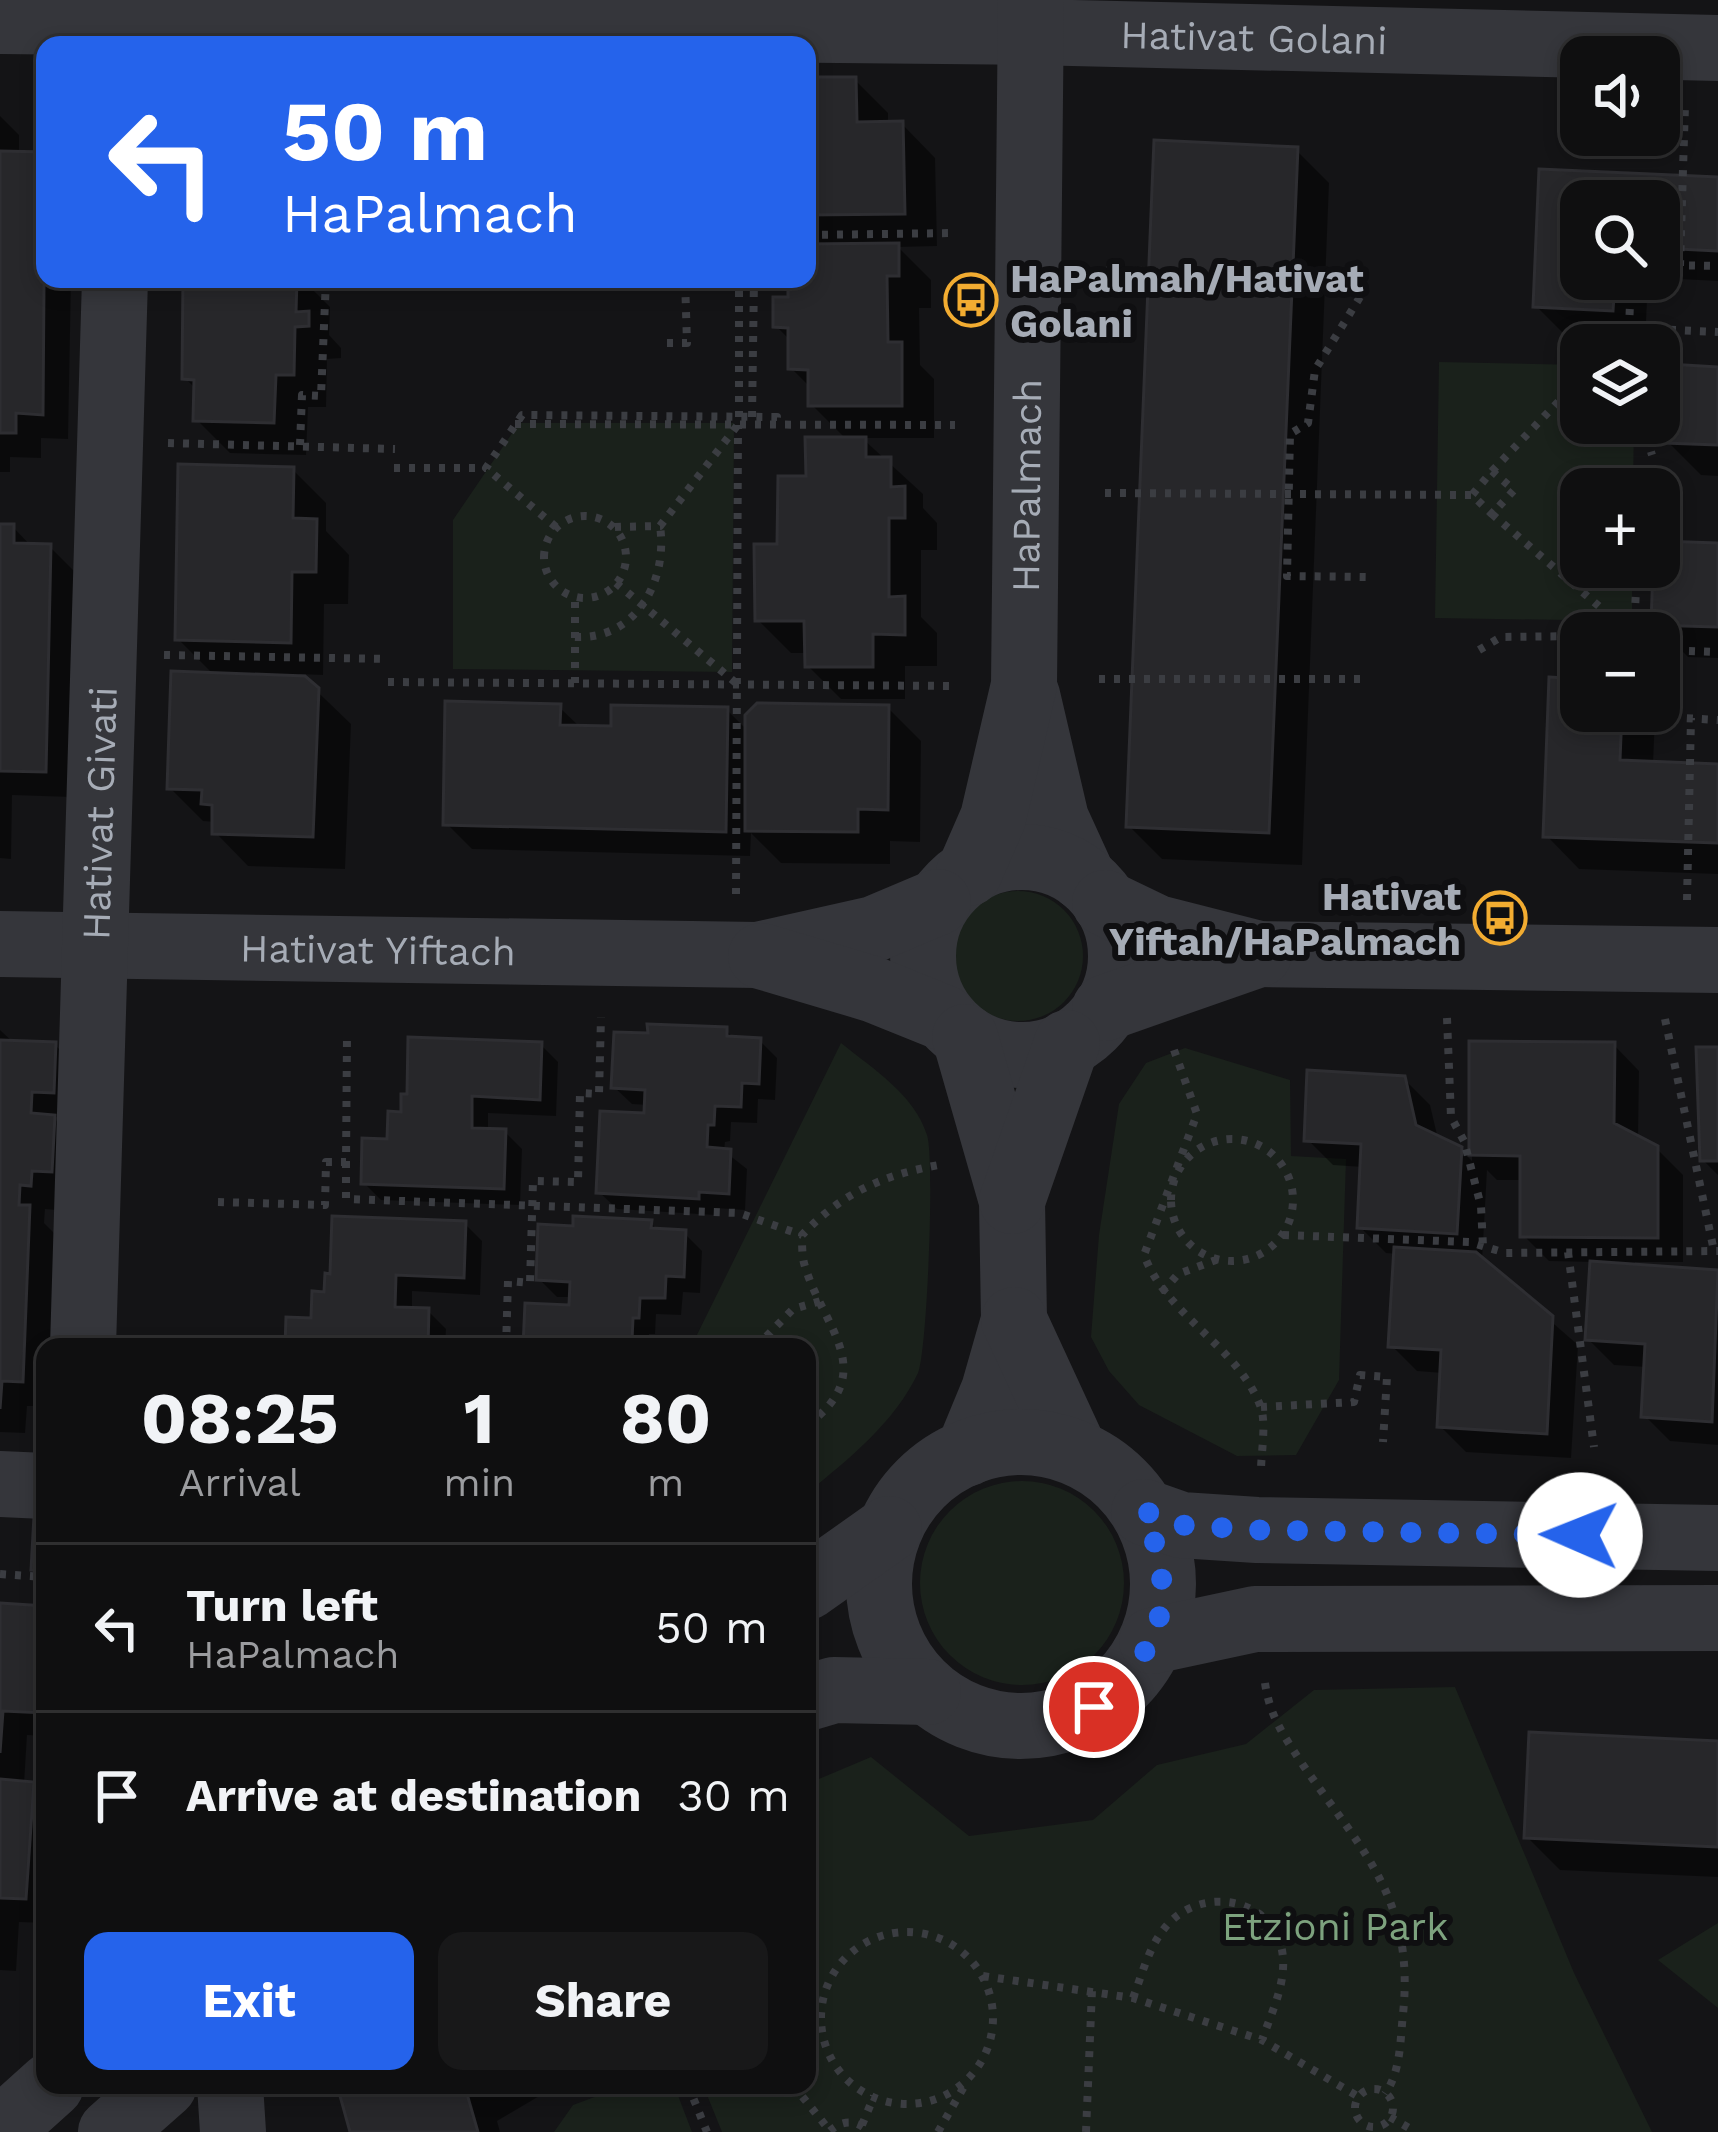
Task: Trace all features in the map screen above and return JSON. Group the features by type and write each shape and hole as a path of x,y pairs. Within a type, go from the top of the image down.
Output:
{"street":[{"name":"Hativat Golani","path":"0,21 1030,16 1702,72"},
{"name":"HaPalmach","path":"953,888 993,818 1024,685 1030,16"},
{"name":"Hativat Givati","path":"82,1338 115,288"},
{"name":"HaPalmach","path":"1024,685 1056,818 1094,890"},
{"path":"968,1453 994,1390 1014,1320 1012,1201 954,1028 930,993 922,965 925,933 953,888 988,862 1021,856 1054,862 1157,928 1259,954 1444,956 1686,942"},
{"name":"Hativat Yiftach","path":"0,944 94,946 747,925 874,929 953,888"},
{"path":"1012,1201 1086,1026 1121,966 1118,933 1094,890"},
{"name":"Hativat Yiftach","path":"747,925 954,1028"},
{"path":"954,1028 991,1051 1048,1052 1086,1026 1259,954"},
{"path":"1014,1320 1076,1452"},
{"path":"1031,1442 1076,1452 1114,1476 1144,1511 1160,1554 1163,1598 1152,1641 1128,1678 1094,1707 1053,1723 1008,1726 965,1716 928,1692 899,1658 882,1617 878,1572 889,1529 912,1491 946,1462 987,1445 1031,1442"},
{"path":"0,1484 36,1486"},
{"path":"1144,1511 1181,1525 1257,1530 1718,1538"},
{"path":"816,1581 889,1529"},
{"path":"1152,1641 1255,1618 1718,1618"},
{"path":"816,1695 834,1690 928,1692"},
{"path":"0,2131 41,2094"},
{"path":"111,2132 154,2094"},
{"path":"231,2094 233,2132"}],"path":[{"path":"1680,258 1702,72"},
{"path":"816,235 956,232"},
{"path":"1680,266 1718,266"},
{"path":"1106,270 1361,276"},
{"path":"300,446 302,395 321,397 326,288"},
{"path":"668,343 686,343 685,288"},
{"path":"739,288 737,684 747,925"},
{"path":"752,417 754,288"},
{"path":"1360,297 1315,370 1308,423 1290,434 1287,576 1366,577"},
{"path":"1680,330 1718,332"},
{"path":"1472,495 1560,400"},
{"path":"486,468 522,415 776,425 955,425"},
{"path":"574,637 616,630 643,606 658,569 660,526 738,421 777,417 776,425"},
{"path":"185,443 394,449"},
{"path":"1649,444 1652,455"},
{"path":"394,468 486,468 556,527"},
{"path":"1492,471 1514,490 1492,514"},
{"path":"1105,493 1472,495 1607,612"},
{"path":"613,527 626,551 616,583 601,594 575,597 552,582 545,570 546,542 556,527 590,516 613,527 660,526"},
{"path":"616,583 737,684"},
{"path":"575,597 575,683"},
{"path":"1478,650 1501,638 1560,637"},
{"path":"1680,651 1718,652"},
{"path":"103,654 388,659"},
{"path":"1099,679 1364,680"},
{"path":"388,682 952,686"},
{"path":"1680,717 1718,720"},
{"path":"1282,1235 1469,1242 1506,1252 1716,1251 1686,942 1691,718"},
{"path":"1444,956 1450,1117 1464,1141 1481,1206 1483,1246"},
{"path":"506,1338 508,1281 530,1282 532,1181 578,1182 580,1093 599,1094 601,1017"},
{"path":"1168,1032 1197,1114 1177,1176 1171,1197 1174,1217 1197,1251 1234,1262 1271,1248 1292,1215 1294,1195 1279,1159 1262,1146 1222,1138 1202,1145 1186,1159 1177,1176 1144,1255 1162,1292 1234,1365 1262,1407 1261,1471"},
{"path":"347,1037 346,1199 739,1213 802,1234"},
{"path":"218,1202 325,1205 326,1162 346,1162"},
{"path":"816,1417 835,1400 844,1375 842,1353 804,1263 802,1234 856,1189 896,1172 944,1164"},
{"path":"1568,1252 1594,1447"},
{"path":"1162,1292 1178,1274 1219,1259"},
{"path":"764,1338 793,1309 821,1301"},
{"path":"1262,1407 1354,1402 1360,1376 1388,1377 1383,1442"},
{"path":"0,1574 36,1576"},
{"path":"1265,1683 1269,1714 1356,1834 1388,1892 1404,1948 1405,1994 1396,2076 1385,2094"},
{"path":"1133,1998 1156,1940 1171,1921 1188,1908 1234,1901 1258,1912 1278,1936 1283,1959 1281,1984 1262,2040"},
{"path":"938,2132 984,2059 992,2034 992,2005 983,1976 964,1954 939,1938 911,1931 882,1935 855,1948 836,1970 823,1997 822,2026 829,2053 843,2075 890,2103 944,2096 967,2081"},
{"path":"983,1976 1133,1998 1262,2040 1359,2097"},
{"path":"1086,2132 1092,1990"},
{"path":"1368,2090 1385,2094 1392,2104 1390,2117 1381,2126 1360,2121 1355,2109 1359,2097 1368,2090"},
{"path":"691,2094 705,2132"},
{"path":"800,2094 830,2132 844,2122 866,2128 874,2096"},
{"path":"1390,2117 1416,2132"},
{"path":"1352,2132 1360,2121"}],"green space":[{"path":"1439,362 1560,365 1560,444 1634,444 1633,468 1560,468 1560,588 1632,588 1632,612 1560,612 1560,620 1435,618"},
{"path":"519,423 734,423 732,672 453,669 453,520"},
{"path":"1018,891 1043,895 1064,910 1079,931 1083,956 1079,981 1064,1002 1043,1017 1018,1021 993,1017 972,1002 957,981 953,956 957,931 972,910 993,895"},
{"path":"841,1043 903,1095 927,1135 930,1215 918,1373 884,1424 816,1485 816,1338 695,1338"},
{"path":"1185,1048 1290,1080 1291,1156 1346,1159 1339,1380 1296,1455 1237,1456 1139,1405 1109,1371 1091,1337 1099,1235 1119,1104 1146,1063"},
{"path":"1022,1481 1061,1489 1094,1511 1116,1544 1124,1583 1116,1622 1094,1655 1061,1677 1022,1685 983,1677 950,1655 928,1622 920,1583 928,1544 950,1511 983,1489"},
{"name":"Etzioni Park","path":"1455,1687 1574,1973 1652,2132 722,2132 707,2094 816,2094 816,1780 871,1757 969,1836 1093,1820 1157,1765 1246,1744 1314,1690"},
{"path":"1718,1923 1718,2008 1658,1960"},
{"path":"603,2094 677,2094 692,2132 554,2132 573,2105"}],"building":[{"path":"816,77 856,77 857,122 903,121 905,214 816,215"},
{"path":"1154,140 1298,147 1269,833 1126,827"},
{"path":"0,151 36,152 36,288 44,288 43,415 16,413 16,433 0,433"},
{"path":"1539,169 1718,177 1718,251 1680,249 1680,180 1560,180 1560,300 1614,300 1613,311 1533,307"},
{"path":"899,243 899,276 887,276 888,342 902,342 902,406 808,406 808,370 788,369 788,328 773,327 773,297 788,297 788,288 816,288 816,244"},
{"path":"183,288 297,288 296,312 309,311 309,326 295,327 294,375 276,375 274,423 193,421 194,380 182,379"},
{"path":"1680,365 1718,367 1718,445 1680,444"},
{"path":"805,437 866,437 866,457 891,457 891,487 905,486 905,518 889,518 889,597 905,596 905,635 873,634 873,667 805,667 804,621 755,621 754,544 777,544 778,476 806,476"},
{"path":"178,464 294,467 293,518 317,519 316,572 292,572 291,643 175,640"},
{"path":"0,524 14,524 14,543 51,544 46,772 0,771"},
{"path":"1680,542 1718,543 1718,627 1680,626 1680,612 1651,612 1652,588 1680,588"},
{"path":"171,671 305,676 319,688 313,837 212,834 212,805 201,804 202,790 167,789"},
{"path":"1549,677 1560,678 1560,732 1621,732 1620,760 1718,764 1718,843 1543,837"},
{"path":"445,701 561,704 560,725 611,726 611,705 728,707 726,832 443,825"},
{"path":"757,703 889,705 888,810 858,809 858,832 745,831 745,715"},
{"path":"647,1024 727,1027 727,1036 761,1038 759,1084 742,1083 741,1107 715,1106 714,1125 708,1125 707,1147 731,1149 729,1194 699,1192 699,1199 596,1193 600,1111 644,1113 645,1090 611,1088 614,1032 648,1033"},
{"path":"408,1037 542,1042 540,1100 472,1096 472,1128 506,1129 504,1189 361,1184 362,1138 387,1139 388,1111 401,1112 401,1094 407,1094"},
{"path":"0,1040 56,1042 54,1093 32,1092 31,1113 55,1115 52,1172 32,1171 31,1186 20,1185 19,1205 30,1205 23,1382 2,1381 0,1409"},
{"path":"1469,1041 1615,1042 1614,1123 1658,1146 1658,1238 1520,1237 1520,1156 1469,1155"},
{"path":"1696,1047 1718,1047 1718,1161 1700,1161"},
{"path":"1307,1070 1405,1076 1416,1125 1462,1147 1457,1234 1357,1228 1361,1144 1304,1141"},
{"path":"332,1216 466,1221 464,1278 396,1275 395,1307 429,1308 428,1338 285,1338 286,1317 311,1318 312,1291 324,1292 325,1273 330,1274"},
{"path":"573,1216 652,1220 651,1228 686,1230 684,1277 666,1276 665,1298 640,1298 632,1338 523,1338 525,1303 569,1305 570,1282 536,1280 538,1224 573,1226"},
{"path":"1394,1247 1476,1252 1553,1316 1547,1434 1437,1427 1441,1350 1388,1347"},
{"path":"1590,1261 1718,1270 1712,1422 1641,1417 1645,1344 1585,1340"},
{"path":"34,1516 36,1570 31,1570"},
{"path":"0,1603 36,1605 36,1713 3,1711 0,1753"},
{"path":"1529,1732 1718,1741 1718,1847 1524,1838"},
{"path":"0,1779 34,1782 26,1899 0,1898"},
{"path":"339,2094 467,2094 478,2132 350,2132"}],"place":[{"name":"HaPalmah/Hativat Golani","path":"971,300"},
{"name":"Hativat Yiftah/HaPalmach","path":"1500,918"}],"route":[{"path":"1094,1707 1128,1678 1152,1641 1163,1598 1160,1554 1144,1511 1181,1525 1257,1530 1580,1535"}]}
